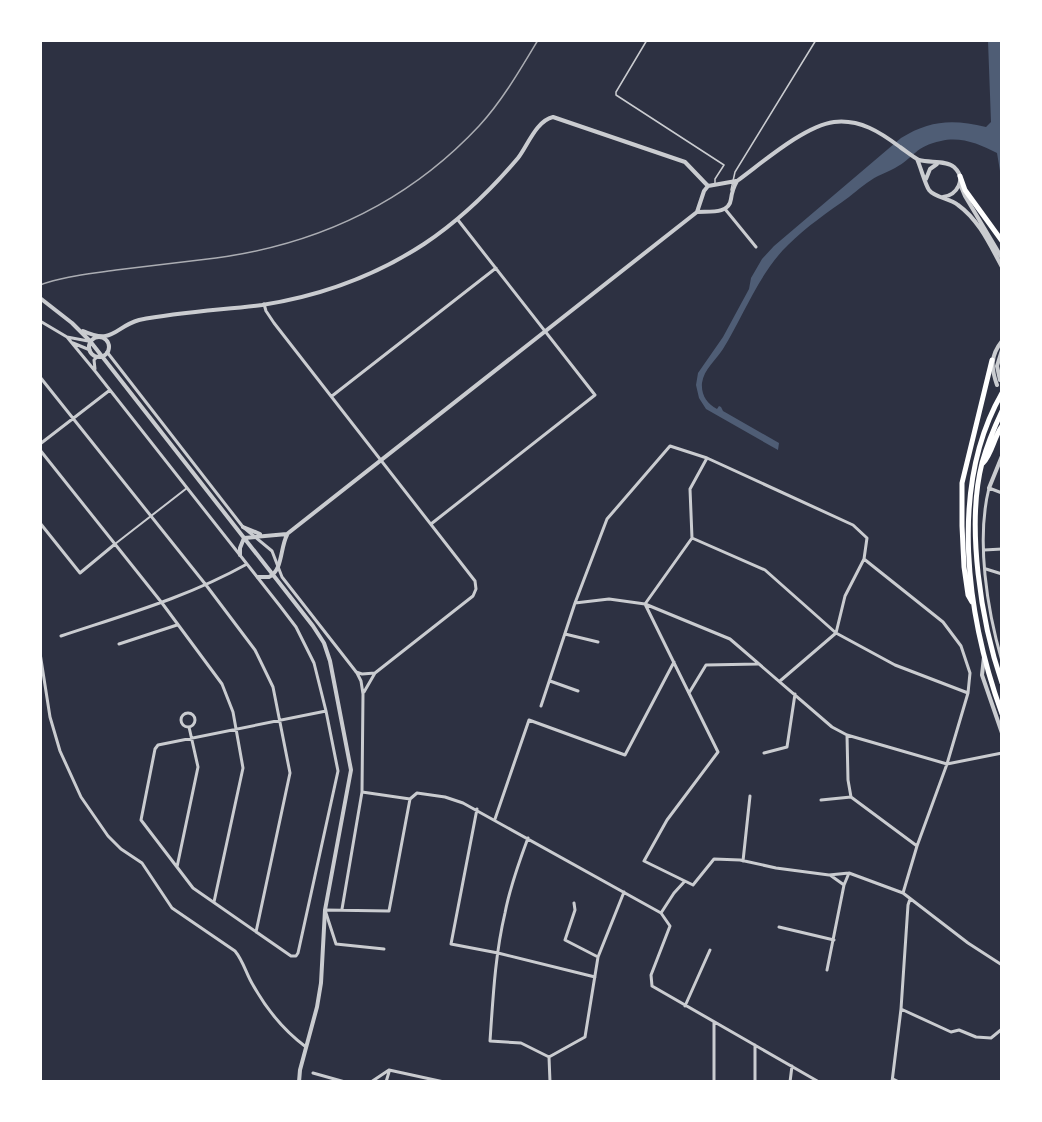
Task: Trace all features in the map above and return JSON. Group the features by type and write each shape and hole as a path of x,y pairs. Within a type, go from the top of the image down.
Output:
{"highway":[{"path":"960,176 965,190 1002,241"},
{"path":"973,603 968,596 964,567 962,483 992,360"},
{"path":"1002,393 982,440 971,485 968,528 973,603 984,656 1002,714"},
{"path":"1002,411 982,464 975,512 979,573 991,645 1002,683"},
{"path":"982,464 988,459 996,434 1002,426"}],"street":[{"path":"67,337 72,336 90,341 116,333 130,322 264,304 329,289 364,276 403,257 458,220 483,197 519,156 544,121 553,117 685,162 708,186"},
{"path":"258,577 273,575 278,567 282,545 287,534 697,212 708,186 714,183 734,181 808,130 834,122 861,124 885,136 917,159 952,165 960,176 960,184 965,196 1002,258"},
{"path":"917,159 932,193 959,205 973,219 1002,267"},
{"path":"926,180 930,169 939,163"},
{"path":"697,212 725,209 730,204 734,181"},
{"path":"721,184 731,192"},
{"path":"943,197 954,193 960,184"},
{"path":"703,198 705,205 712,211"},
{"path":"725,209 756,247"},
{"path":"431,524 595,395 458,220"},
{"path":"331,396 496,268"},
{"path":"40,298 80,329 90,341 314,626 324,643 330,661 349,752 350,782 325,909 321,983 317,1007 300,1070 299,1082"},
{"path":"264,304 274,323 475,581 475,592 375,673 363,694"},
{"path":"40,321 67,337 95,371 296,627 314,663 326,711 338,771 296,956 291,956 193,888 141,820 156,747 326,711"},
{"path":"80,329 106,342 108,347"},
{"path":"72,343 90,350 97,357 102,357 116,333"},
{"path":"90,341 90,350"},
{"path":"997,386 992,360 1002,341"},
{"path":"1000,380 997,366 1002,350"},
{"path":"107,352 243,527 272,551 287,583 361,681 363,694 362,792 342,909"},
{"path":"95,371 94,365 97,357"},
{"path":"40,377 255,650 273,687 290,774 256,932"},
{"path":"40,444 110,390"},
{"path":"541,706 575,603 607,519 670,446 707,458 852,525 867,538 864,559 845,596 836,633 780,681"},
{"path":"40,450 162,603 222,684 233,712 243,768 214,903"},
{"path":"1002,456 989,488 984,515 986,569 992,615 1002,661"},
{"path":"645,604 692,538 690,489 707,458"},
{"path":"40,523 77,571 82,573 187,488"},
{"path":"989,488 1002,493"},
{"path":"243,527 252,532 272,536"},
{"path":"244,538 287,534"},
{"path":"240,555 244,538"},
{"path":"692,538 765,570 836,633 895,665 968,693"},
{"path":"984,550 1002,549"},
{"path":"864,559 942,622 961,646 970,673 968,693 948,764 917,846 903,893"},
{"path":"61,636 162,603 206,585 247,564"},
{"path":"986,569 1002,574"},
{"path":"575,603 609,599 645,604 730,639 832,727 846,735 948,764 1002,753"},
{"path":"645,604 718,752 667,820 644,861 693,885 714,859 743,861 829,875 849,873 903,893 968,943 1002,965"},
{"path":"119,645 177,624"},
{"path":"565,634 598,642"},
{"path":"40,653 50,717 60,751 81,797 108,836 121,849 142,863 172,908 235,951 241,958 252,983 285,1031 306,1047"},
{"path":"984,656 982,675 1002,733"},
{"path":"495,819 529,720 625,755 674,662"},
{"path":"689,693 706,665 760,664"},
{"path":"355,671 362,674 375,673"},
{"path":"550,681 578,691"},
{"path":"764,753 787,747 795,694"},
{"path":"186,714 194,717 194,725 189,727 184,726 181,722 182,717 186,714"},
{"path":"177,867 198,767 189,727"},
{"path":"846,735 851,797"},
{"path":"362,792 410,799"},
{"path":"325,909 389,910 410,799 417,793 445,797 477,809 662,913 670,926 651,975 652,986 819,1082"},
{"path":"743,861 750,796"},
{"path":"821,800 851,797 917,846"},
{"path":"477,809 451,944 595,976"},
{"path":"528,838 505,911 498,953 490,1041 521,1043 549,1058"},
{"path":"827,970 844,885 849,873"},
{"path":"829,875 844,885"},
{"path":"662,913 674,893 685,881"},
{"path":"549,1058 585,1037 598,957 624,892"},
{"path":"899,1082 892,1080 901,1009 910,899"},
{"path":"574,903 575,910 565,940 598,957"},
{"path":"325,909 336,944 384,949"},
{"path":"779,927 834,940"},
{"path":"686,1006 710,950"},
{"path":"901,1009 951,1032 959,1030 976,1037 991,1038 1002,1029"},
{"path":"714,1022 714,1082"},
{"path":"755,1045 755,1082"},
{"path":"549,1058 550,1082"},
{"path":"790,1082 792,1066"},
{"path":"371,1082 389,1070 444,1082"},
{"path":"387,1082 389,1070"},
{"path":"313,1073 345,1082"}],"lane":[{"path":"647,40 616,92 616,96 724,165 714,183"},
{"path":"734,181 735,172 816,40"}],"water":[{"path":"988,41 1001,41 1001,177 997,153 963,140 932,143 893,169 871,180 810,226 788,245 769,268 731,336 705,373 702,383 705,399 710,405 717,409 721,407 723,411 779,443 778,450 706,409 699,398 696,385 698,373 723,337 762,259 774,246 901,138 932,124 952,122 986,127 991,122"}],"railway":[{"path":"40,285 58,279 254,251 290,242 359,216 422,177 479,126 503,96 538,40"}]}
